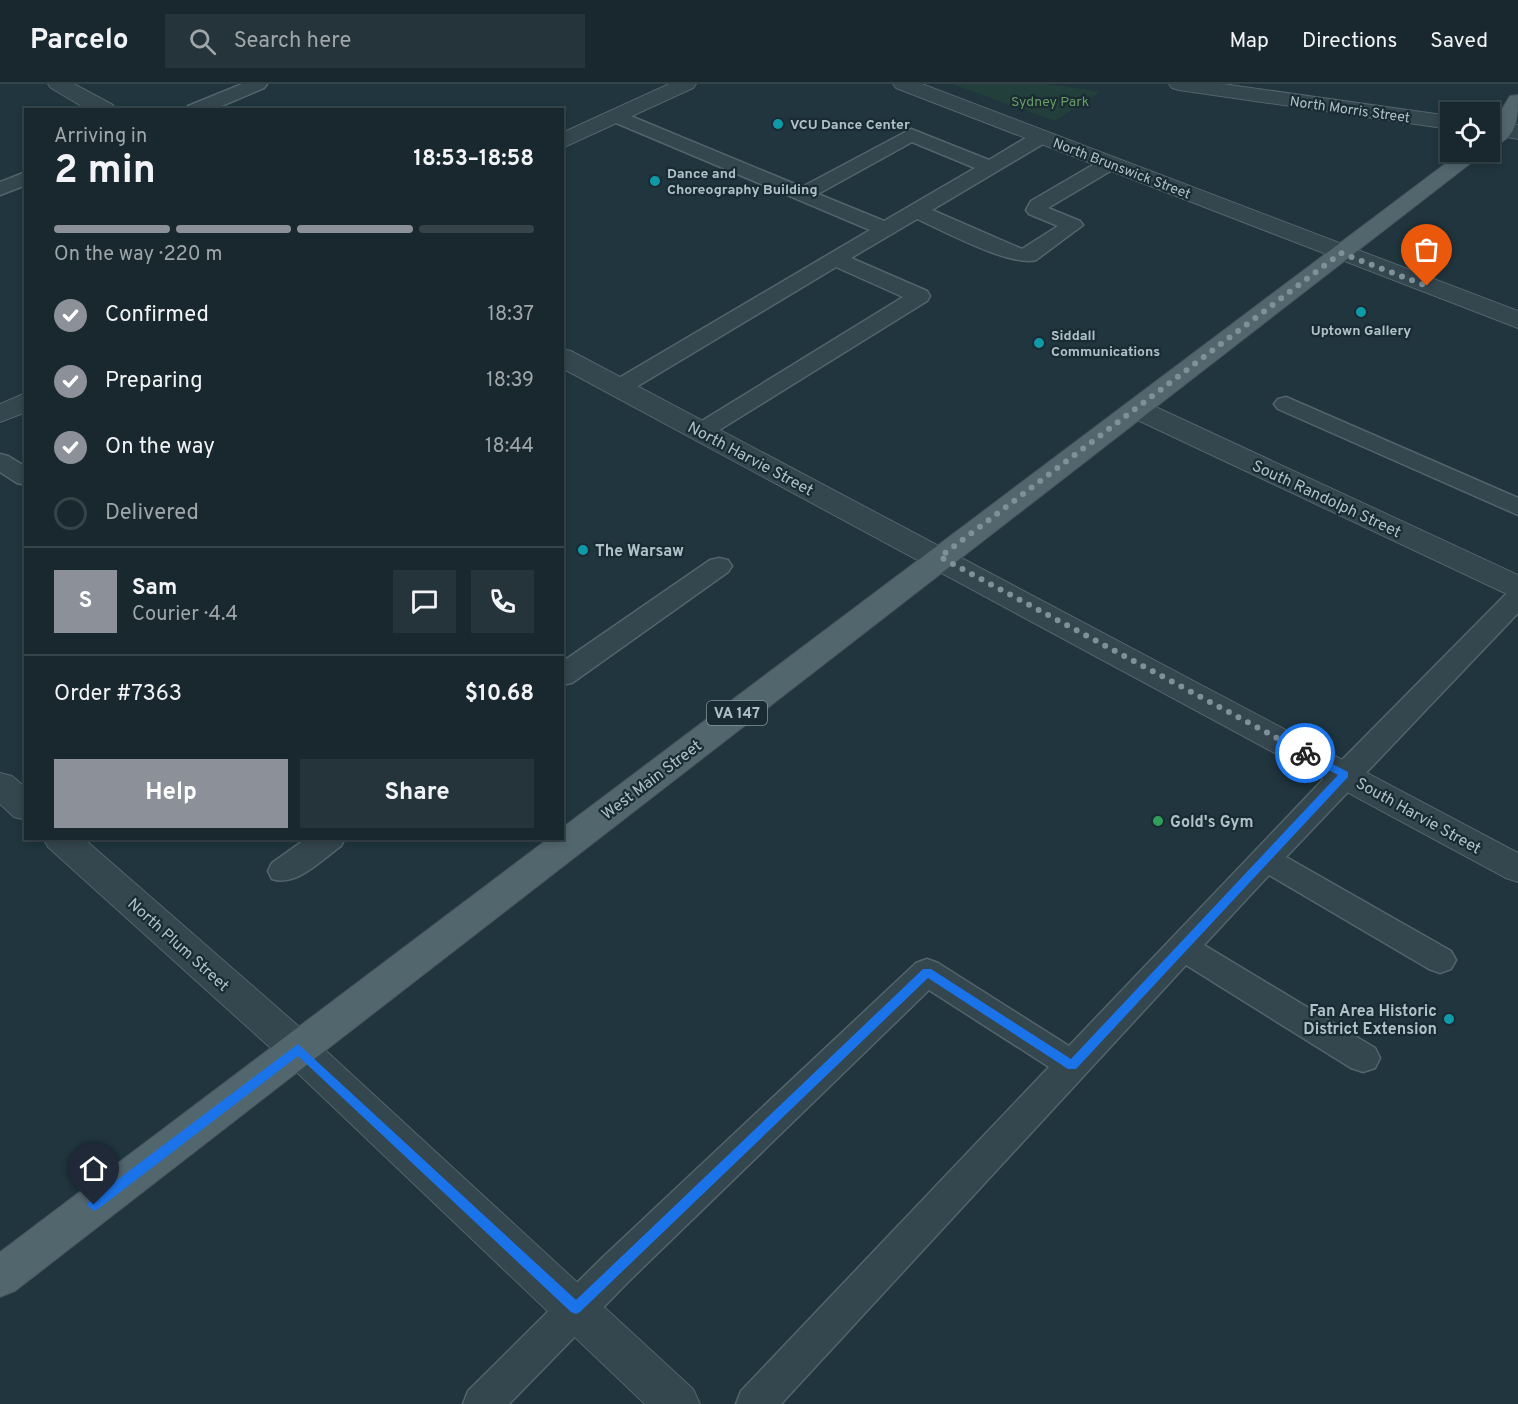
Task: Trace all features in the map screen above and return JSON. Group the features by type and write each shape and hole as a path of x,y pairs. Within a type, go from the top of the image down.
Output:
{"main road":[{"path":"1500,132 1518,101"},
{"name":"West Main Street","path":"0,1276 1461,162"}],"street":[{"path":"58,84 101,108"},
{"path":"564,141 686,84"},
{"name":"North Brunswick Street","path":"903,84 1518,320"},
{"name":"North Morris Street","path":"1179,84 1440,122"},
{"name":"North Harvie Street","path":"564,358 940,557"},
{"path":"0,414 24,402"},
{"name":"South Randolph Street","path":"1137,409 1518,587"},
{"name":"South Harvie Street","path":"940,557 1518,869"},
{"path":"0,785 24,806"},
{"name":"North Plum Street","path":"62,840 298,1049 677,1404"}],"lane":[{"path":"200,108 258,84"},
{"path":"616,116 885,229"},
{"path":"803,194 911,135 990,167"},
{"path":"620,387 1041,137"},
{"path":"916,211 1018,255 1029,256 1073,225 1036,210 1038,205 1110,164"},
{"path":"0,189 24,179"},
{"path":"700,432 919,296 835,259"},
{"path":"1286,404 1518,507"},
{"path":"0,461 24,477"},
{"path":"564,675 719,566"},
{"path":"755,1404 1345,774 1518,597"},
{"path":"283,871 327,840"},
{"path":"1265,859 1440,960"},
{"path":"1182,947 1363,1058"},
{"path":"482,1404 576,1308 927,972 1072,1065"}],"green space":[{"name":"Sydney Park","path":"952,84 1050,84 1100,92 1055,121"}],"way so far":[{"path":"1305,753 940,557 1341,253 1427,286"}],"place":[{"name":"VCU Dance Center","path":"778,124"},
{"name":"Dance and Choreography Building","path":"655,181"},
{"name":"Uptown Gallery","path":"1361,312"},
{"name":"Siddall Communications","path":"1039,343"},
{"name":"The Warsaw","path":"583,550"},
{"name":"Gold's Gym","path":"1158,821"},
{"name":"Fan Area Historic District Extension","path":"1449,1019"}],"route":[{"path":"94,1205 298,1049 576,1308 927,972 1072,1065 1345,774 1305,753"}]}
